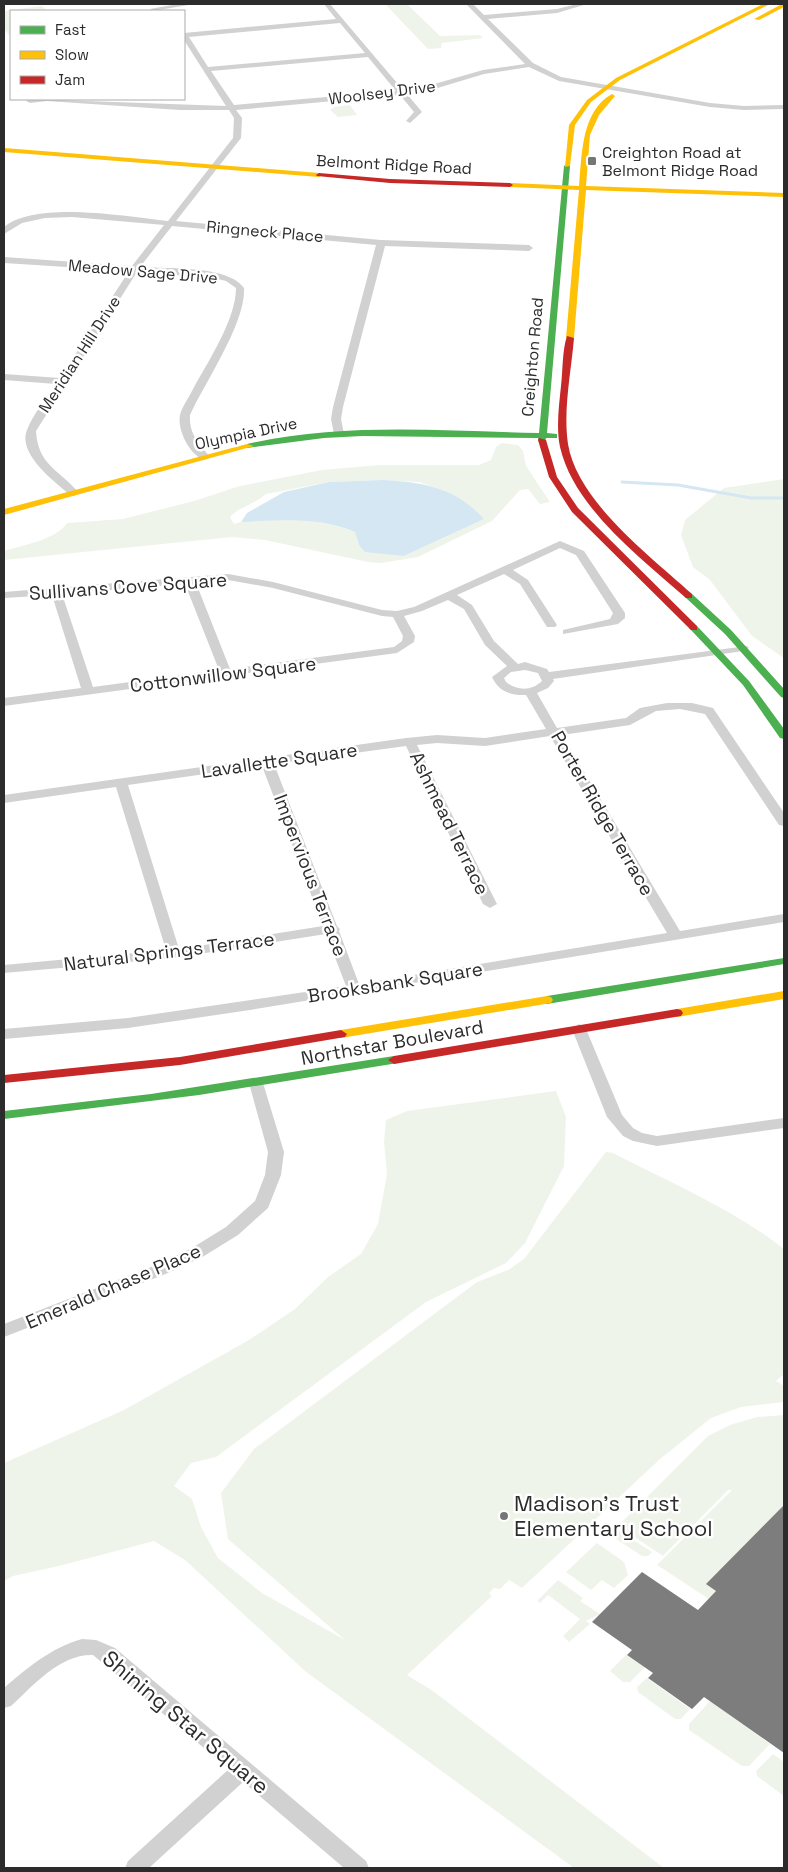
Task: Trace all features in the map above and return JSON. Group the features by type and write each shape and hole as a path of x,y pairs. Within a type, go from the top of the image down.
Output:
{"street":[{"path":"145,4 154,10 191,4"},
{"path":"327,4 418,112 410,121"},
{"path":"469,4 530,65 559,79 619,91 710,105 744,108 784,107"},
{"path":"482,17 556,11 584,4"},
{"name":"Creighton Road","path":"767,4 604,88 579,112 572,125 564,185 541,435 552,477 575,510 718,652 746,683 784,736"},
{"name":"Creighton Road","path":"784,5 619,91 600,109 590,124 587,135 563,436 568,460 583,490 610,523 728,632 784,696"},
{"path":"185,35 341,20"},
{"name":"Meridian Hill Drive","path":"74,493 37,459 30,441 36,421 134,268 237,138 238,118 185,36"},
{"path":"207,69 371,56"},
{"name":"Woolsey Drive","path":"62,100 202,109 231,107 401,92 443,85 482,72 530,65"},
{"name":"Woolsey Drive","path":"30,101 38,100"},
{"name":"Belmont Ridge Road","path":"4,146 390,181 784,188"},
{"name":"Belmont Ridge Road","path":"4,150 218,164"},
{"name":"Belmont Ridge Road","path":"583,185 784,195"},
{"name":"Ringneck Place","path":"4,231 14,223 52,215 170,223 381,243 529,248"},
{"path":"338,434 336,419 338,407 381,243"},
{"name":"Meadow Sage Drive","path":"4,260 134,268 218,276 234,282 241,290 238,303 225,338 186,415 184,425 188,437 205,457"},
{"path":"4,378 61,382"},
{"name":"Olympia Drive","path":"4,512 205,457 282,439 338,434 563,436"},
{"name":"Sullivans Cove Square","path":"4,595 228,577 398,614 418,609 560,544 580,553 619,612 619,618 614,622 566,632"},
{"path":"505,569 524,582 551,625"},
{"path":"189,580 226,673"},
{"path":"56,591 88,692"},
{"path":"448,595 468,607 489,643 515,666"},
{"name":"Cottonwillow Square","path":"4,702 397,650 408,642 409,636 398,614"},
{"path":"547,676 548,681 545,686 530,692 511,690 499,682 498,677 501,672 515,666 535,668 547,676 743,648"},
{"name":"Porter Ridge Terrace","path":"530,692 675,935"},
{"path":"555,731 630,721 632,716 644,711 660,708 690,704 702,707 708,711 784,822"},
{"name":"Lavallette Square","path":"4,799 410,742 437,739 476,743 555,731"},
{"name":"Ashmead Terrace","path":"410,742 490,904"},
{"name":"Impervious Terrace","path":"267,762 333,929 354,989"},
{"path":"121,783 174,954"},
{"name":"Brooksbank Square","path":"4,1034 128,1023 354,989 784,918"},
{"name":"Natural Springs Terrace","path":"4,969 174,954 333,929"},
{"name":"Northstar Boulevard","path":"4,1079 180,1061 784,961"},
{"name":"Northstar Boulevard","path":"4,1115 88,1107 256,1083 784,995"},
{"path":"579,1029 615,1117 620,1125 638,1137 668,1141 784,1123"},
{"name":"Emerald Chase Place","path":"4,1331 162,1269 198,1252 232,1231 262,1204 273,1175 276,1152 256,1083"},
{"path":"768,1126 784,1135"},
{"name":"Shining Star Square","path":"4,1700 57,1656 74,1649 94,1647 108,1654 359,1868"},
{"path":"135,1868 242,1770"}],"shaded area":[{"path":"385,4 407,4 440,36 480,35 483,38 442,43 441,48 428,49"},
{"path":"42,6 46,10 12,10"},
{"path":"10,10 10,36 4,29 4,11"},
{"path":"350,105 357,115 338,117 330,110 334,107"},
{"path":"502,443 518,445 523,451 526,466 550,502 540,504 528,489 520,490 492,521 418,557 381,563 368,562 265,540 232,537 4,560 4,551 47,538 62,529 67,523 123,519 194,501 240,486 322,470 380,465 479,465 491,460 496,447","holes":["382,480 419,482 445,491 484,519 404,556 359,545 355,532 327,524 295,519 263,519 234,524 230,517 238,510 266,494 329,482"]},
{"path":"784,479 784,658 752,636 710,580 693,567 681,535 685,520 724,488"},
{"path":"556,1091 566,1117 564,1166 525,1243 506,1263 426,1302 216,1457 191,1463 174,1486 192,1499 201,1527 218,1558 262,1593 345,1640 228,1539 221,1493 254,1449 477,1282 508,1270 524,1259 606,1152 613,1153 723,1209 784,1249 784,1374 776,1381 784,1386 784,1402 741,1407 711,1418 660,1459 522,1588 509,1580 500,1589 494,1588 489,1593 492,1596 407,1675 433,1691 664,1868 574,1868 305,1671 185,1560 154,1541 13,1576 4,1581 4,1463 124,1410 249,1340 295,1309 328,1277 361,1254 378,1224 387,1174 384,1142 386,1120 407,1111"},
{"path":"784,1415 784,1505 707,1584 716,1591 709,1599 657,1565 732,1490 728,1490 663,1556 618,1526 708,1436 730,1425 757,1417"},
{"path":"613,1527 652,1552 648,1556 642,1556 607,1533"},
{"path":"597,1543 624,1562 628,1575 614,1588 602,1580 591,1590 566,1572"},
{"path":"558,1580 583,1598 580,1601 600,1614 586,1621 590,1624 569,1642 563,1636 580,1619 548,1595 540,1603 537,1601"},
{"path":"626,1655 645,1667 630,1682 623,1682 610,1671"},
{"path":"647,1678 690,1709 681,1719 675,1719 638,1692 637,1687"},
{"path":"710,1701 770,1744 749,1766 742,1766 689,1730 689,1724"},
{"path":"773,1754 784,1762 784,1796 757,1776 756,1771"}],"water":[{"path":"382,480 411,482 438,488 462,500 484,519 404,556 365,552 359,545 355,532 328,524 300,521 241,522 247,513 284,492 329,482"}],"building":[{"name":"Madison's Trust Elementary School","path":"784,1505 784,1753 704,1697 692,1709 648,1678 653,1673 627,1655 632,1650 592,1622 642,1572 698,1610 716,1591 706,1584"}],"waterway":[{"path":"622,482 678,485 751,498 784,498"}],"traffic: fast":[{"path":"542,440 567,166"},
{"path":"250,446 324,435 362,433 554,436"},
{"path":"689,596 728,632 784,695"},
{"path":"694,628 746,683 784,736"},
{"path":"547,1000 784,961"},
{"path":"4,1115 151,1098 394,1060"}],"traffic: slow":[{"path":"567,166 572,125 589,101 618,79 767,4"},
{"path":"757,19 784,5"},
{"path":"570,338 587,135 596,114 612,96"},
{"path":"4,150 319,175"},
{"path":"510,185 784,195"},
{"path":"4,512 250,446"},
{"path":"677,1013 784,995"},
{"path":"341,1034 547,1000"}],"traffic: jam":[{"path":"319,175 390,181 510,185"},
{"path":"570,338 563,418 564,445 570,466 596,507 614,527 689,596"},
{"path":"542,440 553,477 575,510 694,628"},
{"path":"394,1060 677,1013"},
{"path":"4,1079 180,1061 341,1034"}],"place":[{"name":"Creighton Road at Belmont Ridge Road","path":"592,161"},
{"name":"Madison's Trust Elementary School","path":"504,1516"}]}
